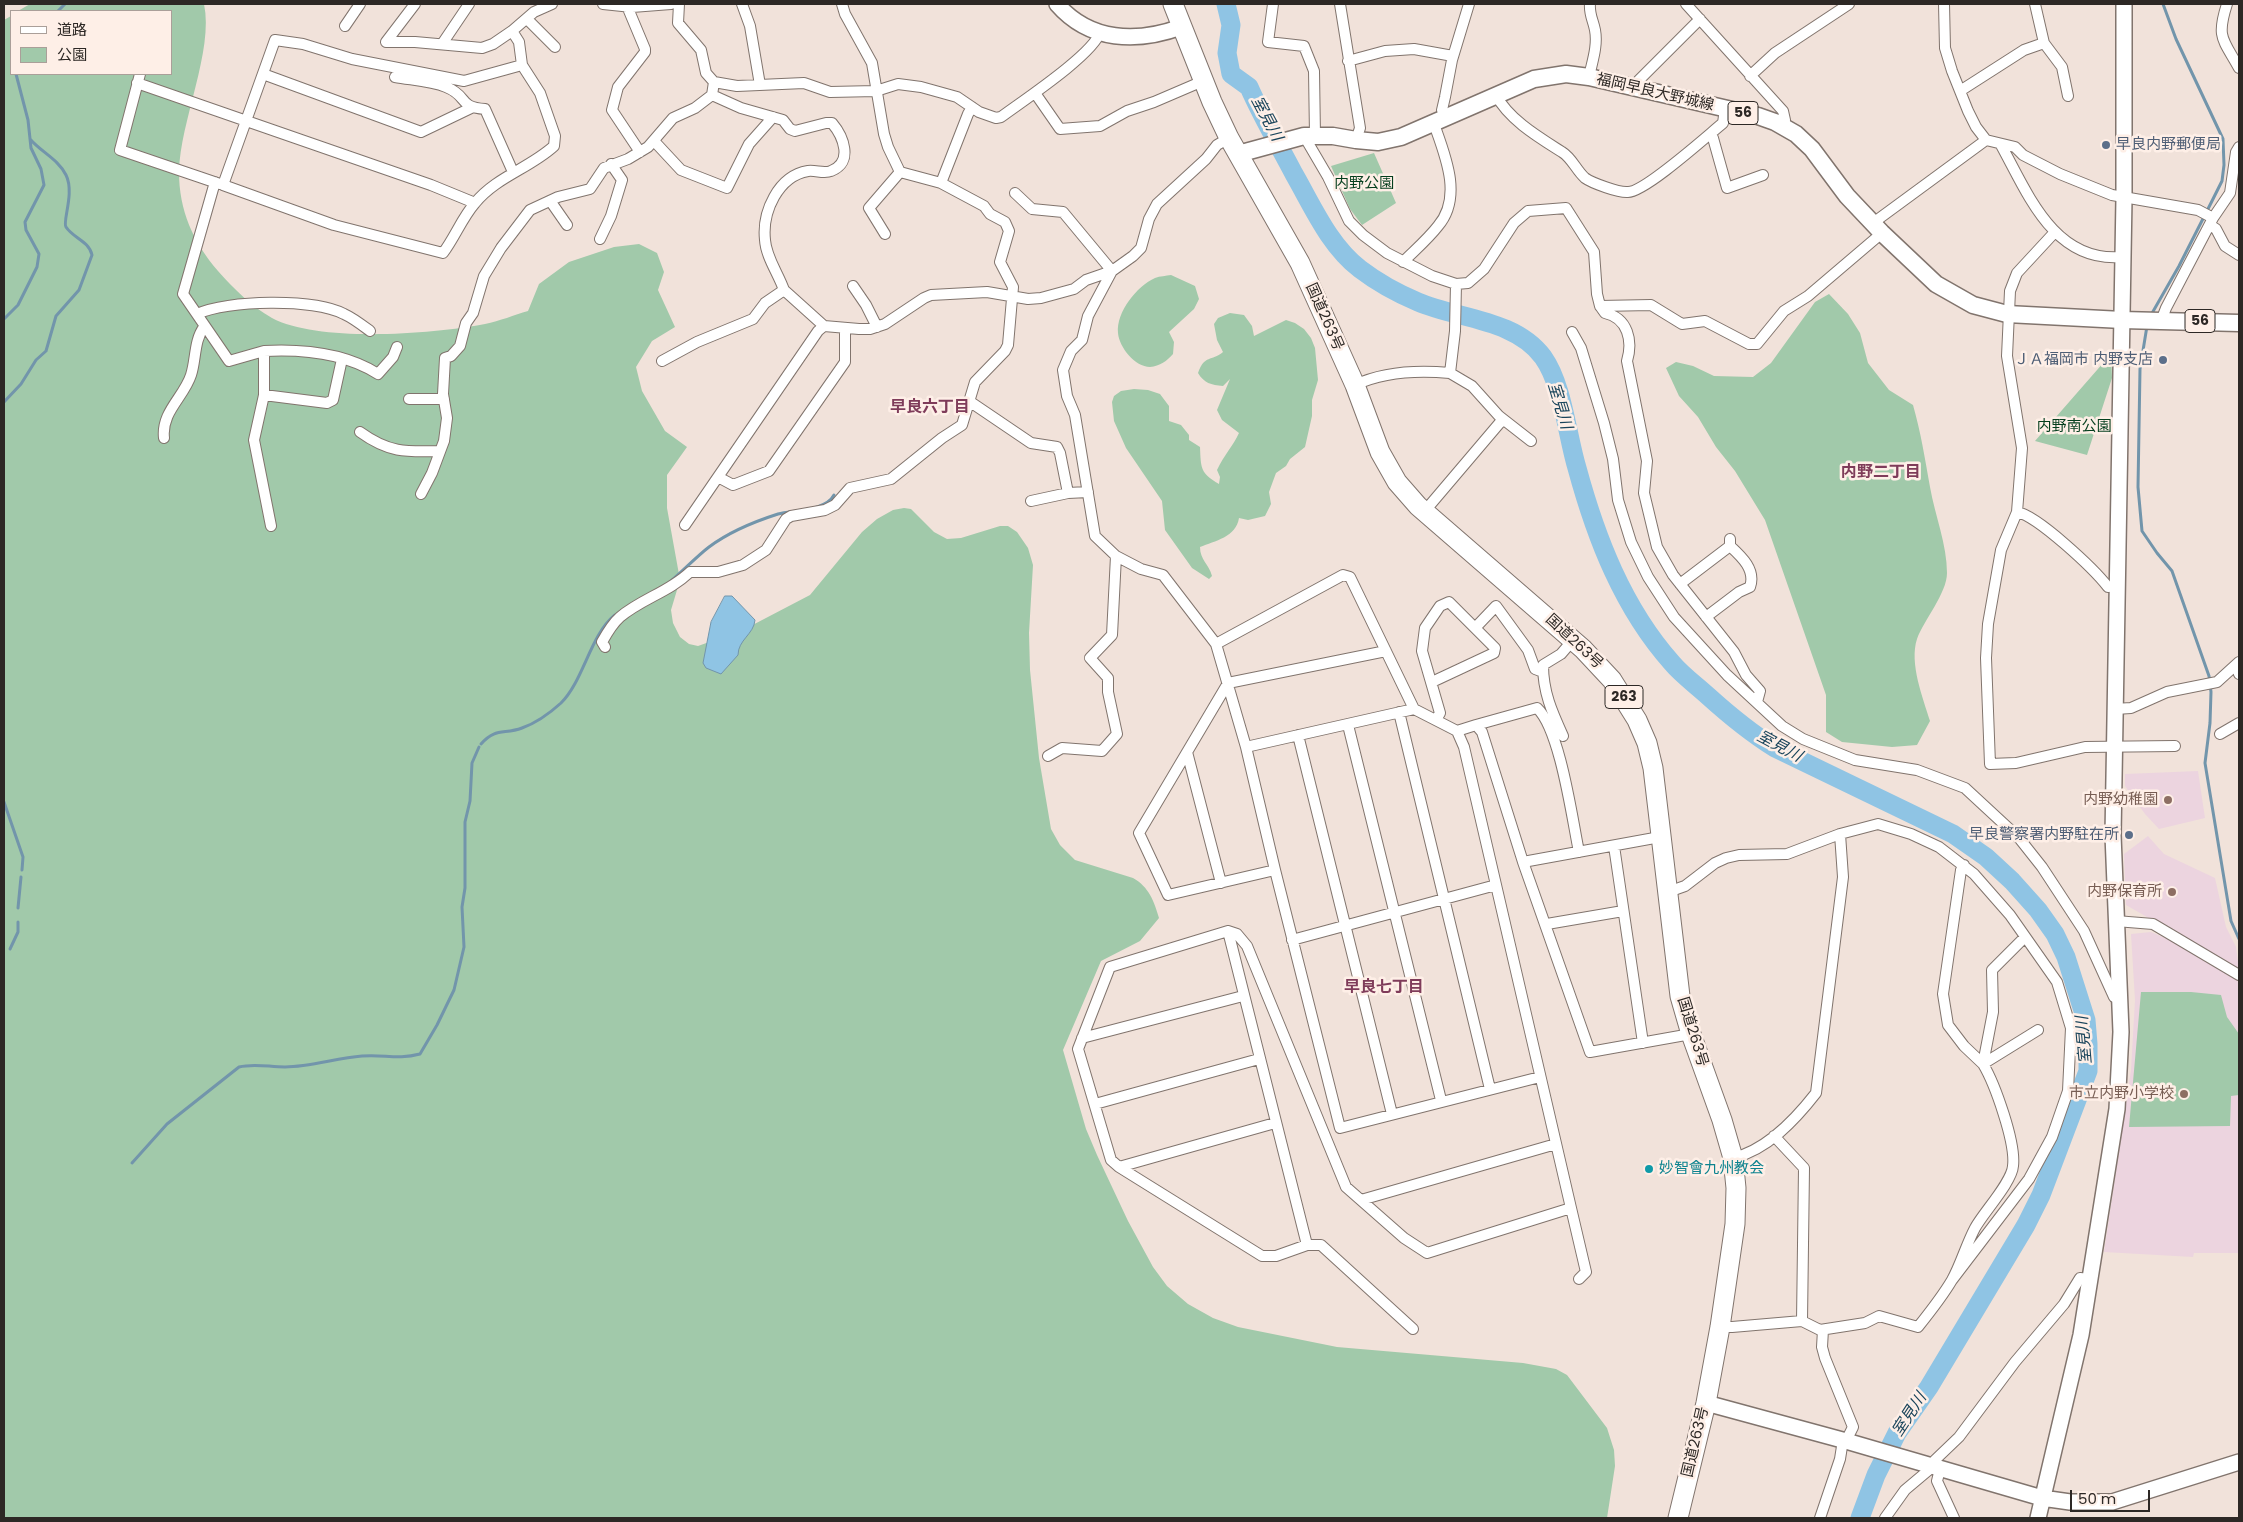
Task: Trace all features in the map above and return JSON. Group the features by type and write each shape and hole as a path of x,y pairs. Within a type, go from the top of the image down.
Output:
{"highway":[{"name":"国道263号","path":"1172,4 1203,81 1229,138 1300,263 1355,385 1380,452 1397,482 1424,512 1573,640 1612,680 1637,720 1647,743 1653,768 1680,996 1690,1034 1734,1158 1736,1188 1735,1224 1720,1327 1706,1404 1678,1518"}],"main road":[{"name":"福岡早良大野城線","path":"1310,136 1333,136 1378,142 1401,137 1441,121 1496,95 1546,76 1566,74 1589,77 1758,116 1796,134 1812,149 1846,196 1878,228 1936,284 1973,305 2008,314 2122,320"},
{"name":"56","path":"1238,154 1310,136"},
{"name":"56","path":"2122,320 2239,323"}],"street":[{"path":"345,26 360,4"},
{"path":"415,4 386,42 482,48 493,44 512,31 531,12 552,4"},
{"path":"442,44 469,4"},
{"path":"604,4 627,6 671,4"},
{"path":"679,4 678,23 702,50 706,73 714,82 737,86 804,83 830,92 876,91 898,84 921,87 956,97 996,118 1001,117 1035,93 1095,43 1100,32"},
{"path":"742,4 750,26 760,85"},
{"path":"605,647 602,642 621,616 676,584 690,572 702,574 718,572 743,565 766,550 786,520 791,516 825,510 834,505 850,488 890,479 942,438 962,425 975,382 1005,351 1013,287 1000,262 1009,230 1005,222 990,214 984,206 942,183 900,172 888,147 872,63 842,4"},
{"path":"1057,4 1078,23 1100,32 1129,37 1154,36 1181,27"},
{"path":"1273,4 1268,42 1304,46 1314,71 1310,136 1328,177 1349,221 1387,253 1403,262 1456,284 1468,283 1484,269 1514,223 1528,211 1566,208 1594,252 1597,294 1600,306 1604,313 1615,315 1627,330 1631,347 1627,362 1647,461 1644,492 1657,547 1680,584 1734,652 1746,675 1760,691 1757,702"},
{"path":"1340,4 1360,128 1356,140"},
{"path":"1403,262 1440,225 1450,204 1448,165 1441,121 1453,56 1468,4"},
{"path":"1589,77 1595,50 1595,31 1589,15 1590,4"},
{"path":"1686,4 1783,111 1784,127"},
{"path":"1944,4 1946,48 1960,91 1976,127 1986,140 2015,148 2023,155 2094,189 2124,198 2198,210 2212,222 2226,246 2239,255"},
{"path":"2035,4 2044,43 2062,67 2068,96"},
{"path":"2038,1518 2073,1376 2117,1109 2121,999 2113,835 2124,198 2124,4"},
{"path":"2227,4 2220,24 2221,36 2239,68"},
{"path":"1750,76 1775,53 1844,5"},
{"path":"627,6 645,52 618,87 612,110 640,152"},
{"path":"531,12 555,47"},
{"path":"1635,88 1639,80 1700,19"},
{"path":"475,203 431,185 246,121 139,79 120,150 334,225 443,253 475,203 513,172 546,153 554,146 555,136 540,93 522,65 519,42 512,31"},
{"path":"397,346 394,357 378,374 360,363 287,350 264,351 229,361 182,294 219,184 246,121 275,40 303,44 352,59 464,81 522,65"},
{"path":"1960,91 2024,50 2044,43"},
{"path":"1348,61 1385,51 1414,49 1453,56"},
{"path":"263,74 421,132 471,108"},
{"path":"395,77 445,86 460,94 465,104 471,108 485,110 513,172"},
{"path":"1035,93 1060,129 1100,126 1127,111 1154,102 1203,81"},
{"path":"421,494 432,474 448,418 442,379 445,358 451,356 460,346 466,323 472,313 484,276 501,248 530,210 551,202 558,197 590,189 604,168 628,159 640,152 654,141 673,118 695,108 712,95 714,82"},
{"path":"712,95 741,108 783,120 790,129 795,131 826,122 832,123 840,133 845,149 843,161 834,170 829,172 808,172 792,177 773,196 764,237 766,250 784,290 824,326 845,328 870,329 877,327 931,295 986,292 1012,297 1041,298 1074,289 1086,280 1112,271 1134,256 1140,248 1149,218 1157,204 1206,159 1217,145 1229,138"},
{"path":"1496,95 1501,104 1514,116 1545,142 1565,154 1586,178 1614,190 1628,192 1657,178 1723,123 1725,109"},
{"path":"942,183 972,107"},
{"path":"654,141 681,170 726,188 748,144 773,117"},
{"path":"1710,134 1714,138 1727,188 1763,175"},
{"path":"1600,306 1651,305 1682,324 1705,321 1749,344 1757,344 1784,311 1808,296 1878,228 1986,140"},
{"path":"2001,145 2039,213 2054,233 2079,250 2112,258 2122,257"},
{"path":"2161,322 2166,308 2230,192 2236,152 2239,148"},
{"path":"600,239 611,216 622,180 611,164"},
{"path":"885,234 869,208 900,172"},
{"path":"1015,193 1032,209 1063,212 1112,271"},
{"path":"551,202 567,225"},
{"path":"2054,233 2017,273 2010,291 2007,356 2022,448 2017,512 2001,550 1988,624 1986,658 1990,764 2016,763 2085,747 2175,746"},
{"path":"1112,271 1088,316 1082,340 1071,352 1063,370 1067,396 1075,415 1095,536 1116,556 1141,569 1163,575 1216,644 1246,747 1292,940 1340,1128"},
{"path":"1450,373 1455,331 1456,284"},
{"path":"853,286 866,305 877,327"},
{"path":"662,361 698,342 752,319 765,303 784,290"},
{"path":"197,314 206,310 231,305 293,303 320,305 344,313 370,331"},
{"path":"685,525 818,331 824,326"},
{"path":"164,438 163,427 175,400 191,375 195,352 204,327"},
{"path":"718,477 733,486 769,471 844,362 845,328"},
{"path":"1572,332 1581,348 1602,415 1613,459 1618,500 1631,542 1648,577 1674,617 1727,675 1782,726 1802,739 1855,760 1917,770 1965,788 2019,838 2042,867 2084,931 2114,997 2121,999"},
{"path":"264,351 264,395 254,440 271,526"},
{"path":"264,395 328,403 333,400 342,359"},
{"path":"1355,385 1368,378 1409,371 1450,373 1472,386 1503,420 1531,441"},
{"path":"409,399 444,399"},
{"path":"969,401 1031,443 1057,447 1060,453 1068,493"},
{"path":"1424,512 1503,420"},
{"path":"360,432 377,444 387,448 440,451"},
{"path":"1031,501 1068,493 1088,492"},
{"path":"2017,512 2024,513 2038,521 2099,575 2108,587 2118,586"},
{"path":"1680,584 1730,542 1746,560 1752,581 1750,587 1739,592 1706,617"},
{"path":"1048,756 1062,748 1102,751 1117,734 1108,692 1108,678 1090,658 1112,635 1116,556"},
{"path":"1216,644 1343,575 1350,577 1414,709 1457,731 1464,747 1586,1272 1579,1279"},
{"path":"1432,682 1494,653 1495,648 1448,602 1440,606 1425,628 1422,651 1440,713 1436,720"},
{"path":"1476,628 1496,606 1528,650 1535,669 1543,672"},
{"path":"1563,736 1549,705 1543,682 1543,672 1544,665 1561,654 1573,640"},
{"path":"1275,870 1168,895 1139,833 1228,683 1386,651"},
{"path":"2115,709 2132,708 2148,699 2167,692 2201,687 2217,682 2238,667"},
{"path":"1457,731 1537,708 1544,715 1556,742 1579,852"},
{"path":"1246,747 1414,709"},
{"path":"1399,712 1490,1089"},
{"path":"2220,734 2239,723"},
{"path":"1348,724 1441,1100"},
{"path":"1476,725 1482,732 1523,862 1590,1052 1690,1034"},
{"path":"1298,736 1392,1114"},
{"path":"1187,752 1221,883"},
{"path":"1668,892 1685,886 1715,863 1739,854 1787,854 1840,834 1878,824 1912,834 1939,847 1964,865 2010,915 2024,938 2057,982 2071,1028 2068,1091 2052,1137 2029,1179 1918,1327 1879,1316 1865,1323 1823,1330 1802,1321 1720,1327"},
{"path":"1734,1158 1749,1154 1798,1117 1816,1093 1843,877 1840,834"},
{"path":"1523,862 1660,837"},
{"path":"1614,846 1643,1043"},
{"path":"1952,1280 1975,1227 1998,1196 2014,1168 2011,1142 1991,1078 1983,1064 1964,1046 1948,1025 1943,994 1961,870 1964,865"},
{"path":"1292,940 1496,885"},
{"path":"1546,924 1623,910"},
{"path":"2116,920 2153,924 2238,974"},
{"path":"1228,931 1258,1059 1307,1245"},
{"path":"1413,1328 1321,1246 1307,1245 1276,1256 1262,1256 1118,1167 1111,1160 1078,1049 1110,967 1228,931 1237,934 1247,946 1326,1133 1346,1187 1404,1238 1427,1253 1571,1208"},
{"path":"1983,1064 1993,1012 1992,970 2024,938"},
{"path":"1082,1038 1244,996"},
{"path":"1983,1064 2038,1030"},
{"path":"1095,1104 1258,1059"},
{"path":"1326,1133 1441,1100 1540,1076"},
{"path":"1118,1167 1275,1123"},
{"path":"1774,1136 1804,1168 1802,1321"},
{"path":"1361,1200 1556,1144"},
{"path":"1954,1518 1937,1481 1935,1460 1959,1437 2016,1362 2064,1304 2080,1278 2089,1279"},
{"path":"1820,1518 1845,1440 1853,1427 1825,1358 1822,1347 1823,1330"},
{"path":"1706,1404 1845,1440 2042,1498 2070,1502 2112,1502 2239,1462"},
{"path":"1884,1518 1905,1490 1935,1468"}],"shaded area":[{"name":"内野幼稚園","path":"2198,771 2205,818 2159,829 2145,814 2125,786 2125,774"},
{"name":"内野保育所","path":"2148,836 2164,854 2215,878 2226,927 2236,947 2239,970 2126,905 2124,854"},
{"name":"市立内野小学校","path":"2151,932 2177,943 2237,977 2239,990 2239,1253 2194,1253 2193,1257 2104,1252 2131,1070 2135,1000 2131,934"}],"green space":[{"path":"30,4 204,4 206,23 201,64 181,152 179,172 182,199 189,225 209,260 243,297 272,318 293,326 346,334 407,333 463,328 485,324 528,311 539,284 569,262 614,247 639,244 657,253 664,272 658,290 675,327 652,341 636,367 642,391 665,431 687,447 667,475 667,508 680,580 671,610 673,623 680,637 689,644 698,646 743,630 810,595 862,532 877,519 893,510 911,509 934,532 947,539 961,538 1000,526 1008,526 1017,532 1028,548 1033,565 1029,633 1030,670 1039,758 1051,829 1060,845 1075,860 1133,878 1139,882 1150,895 1159,918 1140,941 1101,961 1063,1050 1086,1129 1128,1221 1153,1267 1167,1286 1188,1304 1213,1318 1238,1327 1337,1347 1523,1363 1556,1369 1567,1375 1607,1428 1614,1450 1615,1466 1607,1518 4,1518 4,20 10,17 10,75 172,75 172,10 20,10"},
{"name":"内野公園","path":"1374,153 1396,203 1362,225 1350,209 1331,166"},
{"path":"1171,275 1195,286 1199,299 1194,309 1169,332 1174,342 1173,354 1160,364 1150,367 1144,366 1134,360 1121,344 1118,333 1120,317 1124,308 1141,287 1155,278"},
{"path":"1829,294 1848,314 1860,333 1868,363 1889,390 1913,405 1945,551 1946,581 1920,632 1915,648 1918,680 1930,721 1917,745 1892,747 1842,742 1826,732 1826,695 1765,520 1735,471 1716,447 1698,417 1679,396 1666,368 1676,362 1693,366 1714,376 1753,377 1771,363 1815,302"},
{"path":"1230,313 1244,315 1252,326 1254,336 1286,320 1304,329 1311,338 1315,348 1318,380 1312,400 1312,416 1305,447 1276,473 1269,492 1271,504 1265,516 1248,520 1239,518 1234,530 1229,534 1200,547 1201,555 1212,576 1209,579 1192,568 1165,530 1162,501 1126,448 1114,421 1112,402 1114,396 1121,391 1134,389 1148,390 1160,394 1169,406 1169,421 1181,425 1189,435 1189,440 1200,447 1205,473 1219,484 1220,477 1217,470 1239,433 1222,420 1217,410 1230,379 1223,386 1215,385 1205,381 1198,373 1203,363 1223,352 1217,340 1214,324 1218,318"},
{"name":"内野南公園","path":"2111,354 2112,378 2087,455 2035,441"},
{"path":"2141,992 2191,992 2221,995 2227,1017 2239,1034 2239,1095 2231,1096 2230,1126 2129,1127"}],"water":[{"path":"725,596 732,596 755,620 752,629 741,645 738,655 721,674 706,668 703,663 711,622"}],"waterway":[{"path":"59,10 65,4"},
{"name":"室見川","path":"1226,4 1231,25 1227,53 1231,74 1249,87 1315,212 1339,249 1360,269 1396,291 1434,308 1502,327 1531,344 1543,357 1550,368 1560,396 1573,455 1602,546 1625,596 1655,642 1672,663 1732,717 1775,748 1953,834 1986,857 2012,881 2038,910 2055,934 2066,957 2086,1020 2088,1071 2041,1195 2026,1225 1929,1387 1897,1433 1876,1475 1860,1518"},
{"path":"2151,315 2179,266 2222,181 2224,165 2223,139 2176,39 2163,4"},
{"path":"4,319 18,305 37,267 39,254 26,230 25,222 44,185 41,169 31,148 28,120 16,75"},
{"path":"4,402 21,384 36,360 46,351 56,316 79,290 92,255 88,246 66,227 69,190 63,169 30,139"},
{"path":"2147,326 2140,369 2138,487 2142,531 2172,571 2209,676 2211,692 2210,723 2205,763 2231,921 2239,939"},
{"path":"671,581 709,547 733,532 778,514 817,507 830,500 834,495"},
{"path":"481,744 491,735 516,730 532,723 548,714 561,703 576,682 599,634 615,615"},
{"path":"132,1163 167,1124 239,1067 256,1065 295,1067 362,1056 404,1057 420,1054 454,990 464,947 462,907 465,888 465,822 470,801 472,763 479,747"},
{"path":"4,802 23,857 22,870"},
{"path":"18,908 21,877"},
{"path":"10,949 18,932 18,922"}],"place":[{"name":"早良内野郵便局","path":"2106,145"},
{"name":"ＪＡ福岡市 内野支店","path":"2163,360"},
{"name":"内野幼稚園","path":"2168,800"},
{"name":"早良警察署内野駐在所","path":"2129,835"},
{"name":"内野保育所","path":"2172,892"},
{"name":"市立内野小学校","path":"2184,1094"},
{"name":"妙智會九州教会","path":"1649,1169"}],"district":[{"name":"早良六丁目","path":"930,408"},
{"name":"内野二丁目","path":"1881,473"},
{"name":"早良七丁目","path":"1384,988"}]}
